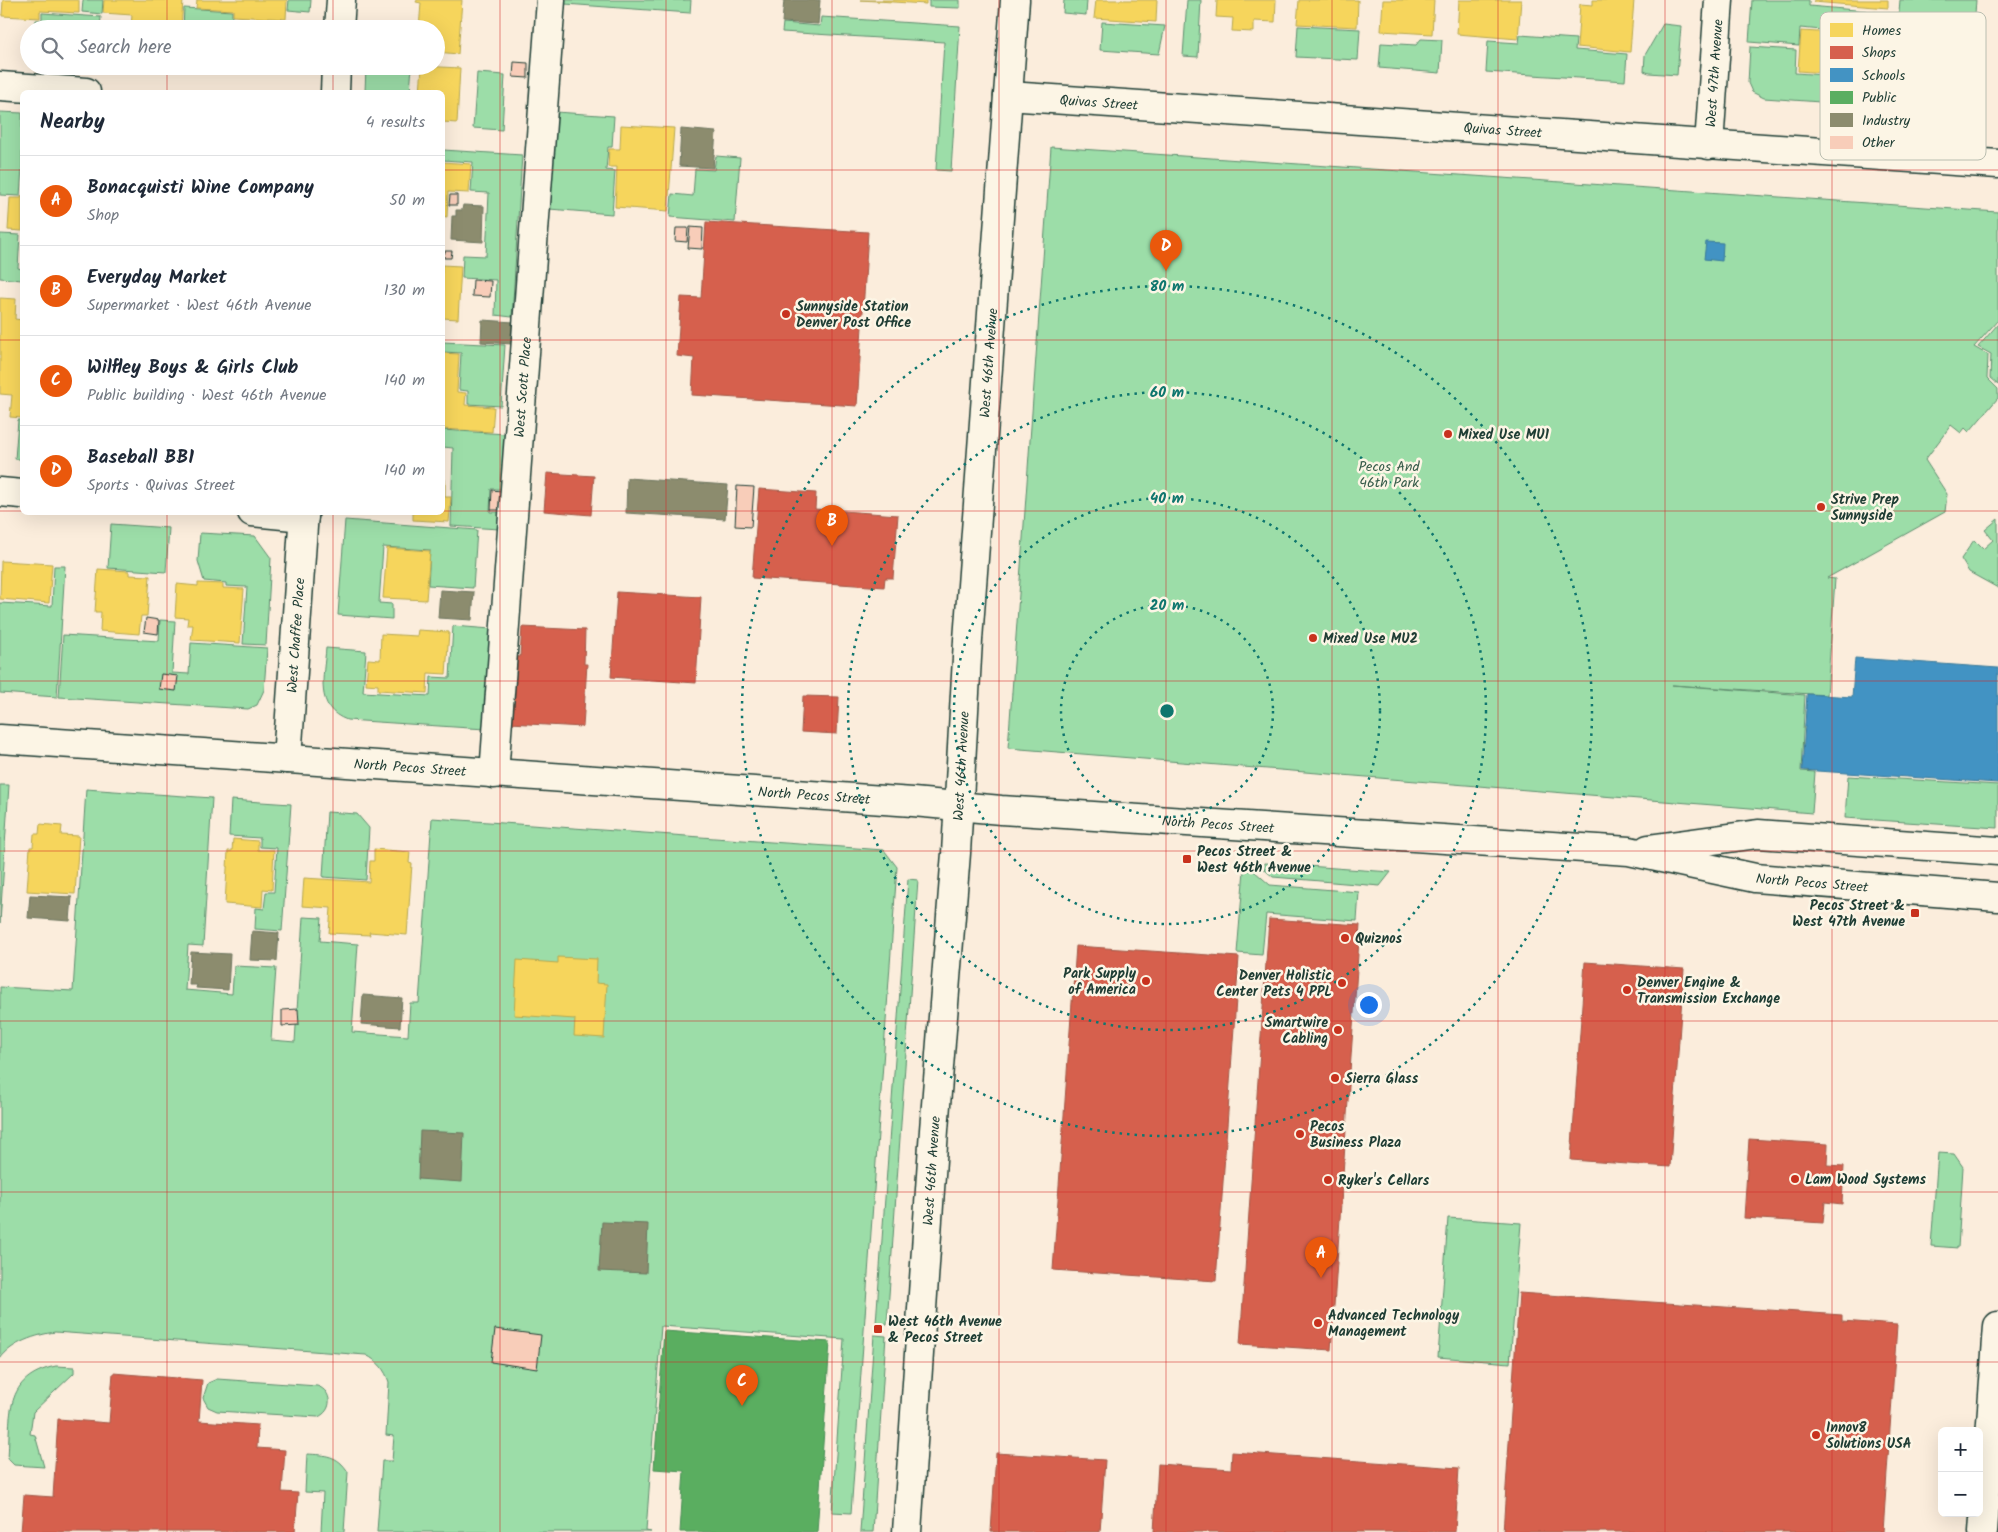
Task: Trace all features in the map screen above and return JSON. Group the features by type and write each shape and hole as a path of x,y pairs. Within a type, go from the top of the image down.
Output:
{"street":[{"path":"340,20 341,0"},
{"name":"West Scott Place","path":"494,774 550,0"},
{"name":"West 46th Avenue","path":"907,1532 933,1139 956,853 957,805 1015,0"},
{"name":"West 47th Avenue","path":"1709,145 1719,0"},
{"path":"334,90 335,75"},
{"path":"0,86 57,90"},
{"name":"Quivas Street","path":"1008,96 1820,152"},
{"name":"Quivas Street","path":"1937,160 1998,164"},
{"path":"0,492 20,494"},
{"name":"West Chaffee Place","path":"287,760 304,515"},
{"name":"North Pecos Street","path":"0,739 957,805 1001,810 1629,852 1755,878 1998,897"},
{"name":"North Pecos Street","path":"1629,852 1758,834 1998,851"},
{"path":"1983,1532 1998,1326"}],"green space":[{"path":"83,0 103,0 102,14 82,12"},
{"path":"289,0 311,0 310,12 288,10"},
{"path":"566,0 691,0 690,13 565,4"},
{"path":"929,0 960,0 960,8 929,7"},
{"path":"1064,0 1087,0 1086,15 1063,13"},
{"path":"1187,0 1201,0 1198,57 1183,56"},
{"path":"1752,0 1809,0 1809,6 1867,11 1820,12 1820,30 1800,28 1799,46 1749,42"},
{"path":"1900,0 1976,0 1975,12 1899,12"},
{"path":"184,8 232,11 232,20 183,20"},
{"path":"42,13 101,17 101,20 42,20"},
{"path":"821,17 960,26 951,171 936,170 944,42 782,32 783,23 820,26"},
{"path":"1102,22 1165,26 1159,54 1100,50"},
{"path":"1663,24 1681,26 1677,75 1644,71 1645,55"},
{"path":"1298,26 1360,29 1358,60 1296,57"},
{"path":"1520,35 1576,39 1575,50 1627,54 1625,81 1486,72 1488,41 1519,43"},
{"path":"1421,39 1442,40 1440,73 1379,68 1381,43 1416,45"},
{"path":"1750,47 1796,50 1795,73 1820,75 1820,102 1764,98 1752,92 1748,83"},
{"path":"477,73 505,75 502,130 473,128"},
{"path":"366,75 411,75 410,90 365,90"},
{"path":"0,112 20,113 20,196 0,195"},
{"path":"556,112 614,116 612,147 608,147 606,170 615,171 612,214 549,209"},
{"name":"Pecos And 46th Park","path":"1051,147 1998,212 1998,320 1974,347 1988,355 1987,378 1998,389 1998,398 1969,432 1965,428 1961,433 1951,425 1925,460 1947,494 1945,512 1827,578 1835,579 1827,695 1672,685 1805,695 1801,771 1815,772 1812,813 1008,748"},
{"path":"445,150 522,155 512,317 495,315 496,280 462,278 463,255 486,256 489,193 471,192 473,162 445,160"},
{"path":"716,156 740,158 735,222 670,217 672,194 693,196 695,169 714,170"},
{"path":"0,234 20,235 18,268 20,268 20,280 0,278"},
{"path":"1998,324 1998,385 1990,378 1991,354 1978,347"},
{"path":"445,342 505,345 501,406 468,404 468,391 459,390 461,353 445,352"},
{"path":"18,420 20,420 20,459 15,459"},
{"path":"445,430 506,434 503,489 491,489 490,512 500,512 499,529 451,526 453,448 445,447"},
{"path":"1998,519 1998,588 1969,572 1961,559 1974,540 1983,549 1993,540 1985,530"},
{"path":"345,520 477,530 473,588 428,585 430,550 383,547 379,603 392,604 392,619 338,615"},
{"path":"111,524 169,528 166,572 108,568"},
{"path":"200,533 255,536 271,558 266,645 243,644 247,587 226,586 226,583 204,581 198,561"},
{"path":"54,566 65,566 57,697 0,693 0,603 52,606"},
{"path":"160,620 175,621 172,673 189,674 191,643 267,648 264,690 257,705 248,709 59,697 63,635 159,641"},
{"path":"453,626 491,629 485,729 347,720 337,715 330,708 323,690 326,648 366,651 363,692 430,696 431,677 450,678"},
{"path":"1848,776 1998,785 1998,828 1845,818"},
{"path":"0,785 9,785 0,923"},
{"path":"86,789 212,798 203,946 188,945 185,990 232,994 234,966 276,968 271,1040 295,1042 303,917 322,918 320,941 358,944 352,1032 408,1036 410,1003 419,1003 432,818 884,850 897,867 851,1513 832,1512 844,1339 661,1326 646,1531 651,1532 377,1532 382,1461 392,1461 394,1436 386,1435 389,1382 381,1366 366,1355 55,1332 32,1337 11,1348 0,1359 0,987 73,991"},
{"path":"231,800 291,804 282,931 255,929 256,908 264,909 266,892 274,892 277,848 260,847 260,838 229,836"},
{"path":"327,812 357,814 369,828 366,880 323,877"},
{"path":"1265,863 1391,872 1380,886 1273,877 1264,869"},
{"path":"1244,870 1254,871 1270,885 1359,892 1357,921 1266,914 1262,955 1237,953"},
{"path":"908,879 918,880 887,1324 876,1323"},
{"path":"1938,1153 1954,1154 1963,1167 1958,1248 1931,1246"},
{"path":"1448,1218 1521,1223 1510,1363 1438,1357"},
{"path":"874,1335 886,1336 873,1532 860,1532"},
{"path":"56,1366 74,1367 74,1373 33,1412 30,1434 35,1435 44,1467 14,1465 8,1459 9,1427 13,1400 18,1389 27,1379 39,1371"},
{"path":"217,1379 317,1386 326,1392 329,1401 328,1406 323,1414 318,1417 217,1411 208,1407 203,1398 208,1383"},
{"path":"307,1454 335,1459 348,1472 344,1532 321,1532 323,1493 305,1492"}],"building: Homes":[{"path":"3,0 79,0 79,13 40,11 40,18 2,16"},
{"path":"104,0 183,0 182,20 132,20 132,15 103,13"},
{"path":"197,0 287,0 286,19 233,16 233,10 196,8"},
{"path":"417,0 462,0 458,54 445,53 445,20 420,20 421,3 416,2"},
{"path":"860,0 926,0 926,4"},
{"path":"1096,0 1157,0 1156,22 1094,18"},
{"path":"1217,0 1276,0 1275,22 1254,21 1254,32 1232,31 1233,18 1216,17"},
{"path":"1299,0 1358,0 1357,27 1297,24"},
{"path":"1383,0 1434,0 1432,34 1381,31"},
{"path":"1459,0 1521,0 1518,39 1457,34"},
{"path":"1593,0 1634,0 1630,52 1577,47 1580,4 1593,5"},
{"path":"1814,0 1888,0 1888,8 1813,2"},
{"path":"1801,31 1820,32 1820,73 1798,71"},
{"path":"445,67 460,68 457,123 445,122 445,90 420,90 421,75 445,75"},
{"path":"621,125 674,128 668,211 615,207 617,167 608,167 609,149 620,149"},
{"path":"445,162 471,164 469,193 448,192 447,217 445,217"},
{"path":"10,198 20,198 20,231 8,230"},
{"path":"445,265 461,266 458,319 445,318"},
{"path":"0,298 16,299 15,319 20,320 20,418 10,417 12,395 0,394"},
{"path":"445,353 459,354 457,392 466,393 465,405 494,407 492,432 445,429"},
{"path":"445,497 451,497 449,522 413,520 413,515 445,515"},
{"path":"387,548 430,551 426,600 383,598"},
{"path":"1,561 52,564 49,603 0,599"},
{"path":"98,569 129,571 129,575 150,576 147,616 141,616 139,634 100,631 101,612 95,612"},
{"path":"198,583 223,584 223,588 244,589 240,643 191,640 193,625 187,625 188,618 175,617 177,584 198,586"},
{"path":"418,630 449,632 446,674 428,673 427,693 378,690 378,685 366,684 368,659 380,660 381,634 417,636"},
{"path":"40,824 62,826 61,835 79,836 75,894 27,891 30,847 33,847 34,834 39,834"},
{"path":"233,839 258,841 258,850 274,850 272,890 263,889 262,907 225,904 228,851 232,851"},
{"path":"374,849 410,852 409,863 412,864 407,935 369,932 370,935 329,933 331,908 302,906 304,878 369,882 370,861 374,861"},
{"path":"558,957 597,959 596,983 607,984 604,1038 574,1036 575,1019 514,1015 517,960 558,963"}],"building: Shops":[{"path":"706,222 868,232 857,406 692,395 694,358 677,356 681,297 701,298"},
{"path":"547,473 594,476 591,515 544,511"},
{"path":"759,489 816,493 815,509 898,515 893,578 885,578 884,587 752,578"},
{"path":"617,592 701,597 696,683 611,677"},
{"path":"522,627 585,630 584,664 587,664 583,727 510,723 514,656 520,657"},
{"path":"803,696 839,697 837,734 801,732"},
{"name":"Pecos Business Plaza","path":"1269,919 1360,925 1331,1350 1240,1344"},
{"path":"1076,946 1239,957 1216,1281 1053,1270"},
{"path":"1585,962 1684,969 1670,1167 1571,1160"},
{"path":"1749,1139 1828,1144 1827,1165 1844,1166 1842,1204 1825,1202 1823,1223 1744,1218"},
{"path":"1519,1293 1842,1315 1842,1321 1897,1325 1883,1532 1503,1532"},
{"path":"113,1373 202,1380 199,1421 258,1425 257,1448 285,1450 282,1492 298,1493 295,1532 21,1532 24,1495 53,1497 58,1419 109,1423"},
{"path":"1232,1452 1459,1468 1455,1532 1154,1532 1158,1464 1231,1469"},
{"path":"996,1453 1105,1460 1100,1532 991,1532"}],"building: Schools":[{"path":"1706,242 1723,243 1722,261 1704,259"},
{"path":"1855,658 1998,668 1998,783 1802,770 1807,694 1852,697"}],"building: Public":[{"path":"664,1331 830,1342 817,1532 680,1532 684,1471 654,1469"}],"building: Industry":[{"path":"784,0 820,0 818,24 782,22"},
{"path":"681,129 716,132 713,168 679,166"},
{"path":"463,205 484,206 483,242 451,240 452,216 456,216 456,210 462,210"},
{"path":"482,320 514,322 512,344 481,342"},
{"path":"627,478 728,485 725,519 626,513"},
{"path":"440,590 474,592 472,620 438,618"},
{"path":"30,895 72,897 70,921 28,918"},
{"path":"252,931 279,933 277,961 250,960"},
{"path":"191,952 230,954 228,990 196,988 197,985 189,985"},
{"path":"363,995 402,998 400,1027 361,1024"},
{"path":"420,1131 464,1133 462,1182 418,1179"},
{"path":"602,1222 648,1224 646,1273 599,1271"}],"building: Other":[{"path":"514,62 528,63 528,78 513,77"},
{"path":"450,195 457,195 457,205 449,205"},
{"path":"690,227 703,228 702,249 688,248"},
{"path":"676,228 688,228 687,242 675,241"},
{"path":"445,251 452,251 451,258 445,258"},
{"path":"473,280 491,281 490,297 472,296"},
{"path":"737,486 754,487 751,527 735,526"},
{"path":"492,490 501,491 499,510 491,510"},
{"path":"146,618 159,620 158,634 144,632"},
{"path":"161,674 178,676 176,691 159,689"},
{"path":"298,1009 299,1025 282,1026 282,1010"},
{"path":"495,1329 541,1335 537,1369 491,1362"}],"place":[{"name":"Baseball BB1","path":"1166,271"},
{"name":"Sunnyside Station Denver Post Office","path":"786,314"},
{"name":"Mixed Use MU1","path":"1448,434"},
{"name":"Strive Prep Sunnyside","path":"1821,507"},
{"name":"Everyday Market","path":"832,546"},
{"name":"Mixed Use MU2","path":"1313,638"},
{"name":"Pecos Street & West 46th Avenue","path":"1187,859"},
{"name":"Pecos Street & West 47th Avenue","path":"1915,913"},
{"name":"Quiznos","path":"1345,938"},
{"name":"Park Supply of America","path":"1146,981"},
{"name":"Denver Holistic Center Pets 4 PPL","path":"1342,983"},
{"name":"Denver Engine & Transmission Exchange","path":"1627,990"},
{"name":"Smartwire Cabling","path":"1338,1030"},
{"name":"Sierra Glass","path":"1335,1078"},
{"name":"Pecos Business Plaza","path":"1300,1134"},
{"name":"Lam Wood Systems","path":"1795,1179"},
{"name":"Ryker's Cellars","path":"1328,1180"},
{"name":"Bonacquisti Wine Company","path":"1321,1278"},
{"name":"Advanced Technology Management","path":"1318,1323"},
{"name":"West 46th Avenue & Pecos Street","path":"878,1329"},
{"name":"Wilfley Boys & Girls Club","path":"742,1406"},
{"name":"Innov8 Solutions USA","path":"1816,1435"}]}
